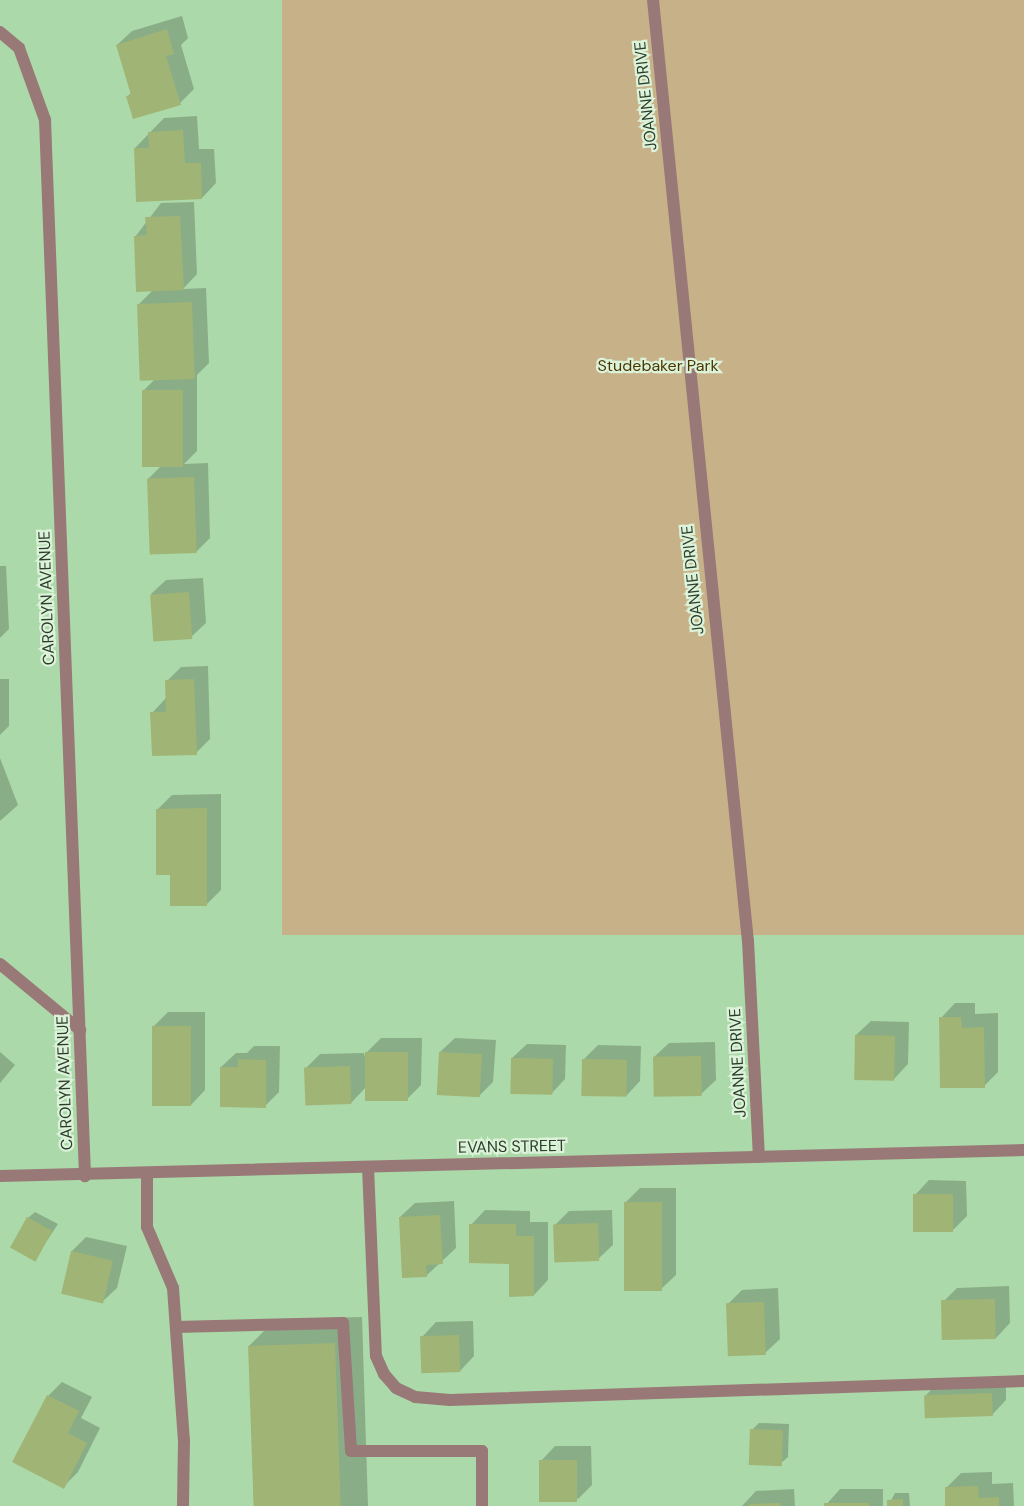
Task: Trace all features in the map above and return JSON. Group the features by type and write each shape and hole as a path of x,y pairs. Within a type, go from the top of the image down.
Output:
{"street":[{"name":"JOANNE DRIVE","path":"653,0 748,941 759,1157"},
{"name":"CAROLYN AVENUE","path":"0,32 19,48 45,120 84,1176"},
{"path":"0,964 80,1030"},
{"name":"EVANS STREET","path":"0,1176 84,1176 1024,1150"},
{"path":"368,1167 376,1356 384,1374 396,1388 415,1397 450,1400 1024,1381"},
{"path":"147,1173 147,1227 173,1288 184,1440 183,1506"},
{"path":"176,1328 343,1323 351,1451 482,1451 482,1506"}],"green space":[{"name":"Studebaker Park","path":"282,0 1024,0 1024,935 282,935"}],"building":[{"path":"167,29 174,54 166,56 181,105 133,119 126,96 131,95 116,45"},
{"path":"183,130 185,163 201,163 202,199 136,202 134,148 149,148 148,132"},
{"path":"180,216 184,290 136,292 134,236 147,235 145,217"},
{"path":"192,302 195,379 140,381 137,304"},
{"path":"142,390 183,390 183,467 142,467"},
{"path":"194,477 197,553 150,555 147,479"},
{"path":"189,592 192,639 153,642 150,595"},
{"path":"194,679 197,755 152,756 150,712 166,712 165,680"},
{"path":"207,808 207,906 170,906 170,875 156,875 156,809"},
{"path":"939,1017 961,1017 962,1028 984,1027 985,1088 940,1088"},
{"path":"152,1026 191,1026 191,1106 152,1106"},
{"path":"855,1035 895,1036 894,1081 854,1080"},
{"path":"365,1052 408,1052 408,1101 365,1101"},
{"path":"439,1052 482,1054 480,1097 437,1095"},
{"path":"701,1056 702,1096 654,1097 653,1057"},
{"path":"511,1058 553,1059 552,1095 510,1094"},
{"path":"238,1059 266,1060 266,1108 220,1107 220,1067 238,1067"},
{"path":"582,1059 627,1060 626,1097 581,1096"},
{"path":"350,1066 351,1104 305,1106 304,1068"},
{"path":"913,1194 953,1194 953,1232 913,1232"},
{"path":"624,1202 662,1202 662,1291 624,1291"},
{"path":"440,1215 443,1264 426,1265 427,1277 402,1278 399,1217"},
{"path":"27,1217 52,1231 35,1262 10,1248"},
{"path":"598,1223 599,1261 554,1263 553,1225"},
{"path":"469,1224 516,1224 516,1236 534,1236 534,1296 509,1297 509,1264 469,1263"},
{"path":"71,1251 113,1261 103,1304 61,1294"},
{"path":"995,1299 996,1339 942,1340 941,1300"},
{"path":"764,1302 766,1355 728,1356 726,1303"},
{"path":"459,1335 460,1372 421,1373 420,1336"},
{"path":"335,1343 341,1506 254,1506 248,1346"},
{"path":"992,1393 993,1416 925,1418 924,1395"},
{"path":"47,1395 79,1411 68,1433 87,1443 64,1489 12,1462"},
{"path":"750,1429 783,1430 782,1466 749,1465"},
{"path":"539,1460 577,1460 577,1502 539,1502"},
{"path":"978,1486 979,1498 999,1497 999,1506 945,1506 945,1487"},
{"path":"903,1499 903,1506 887,1506 887,1500"},
{"path":"780,1503 780,1506 749,1506 749,1504"},
{"path":"824,1503 869,1503 869,1506 824,1506"}]}
